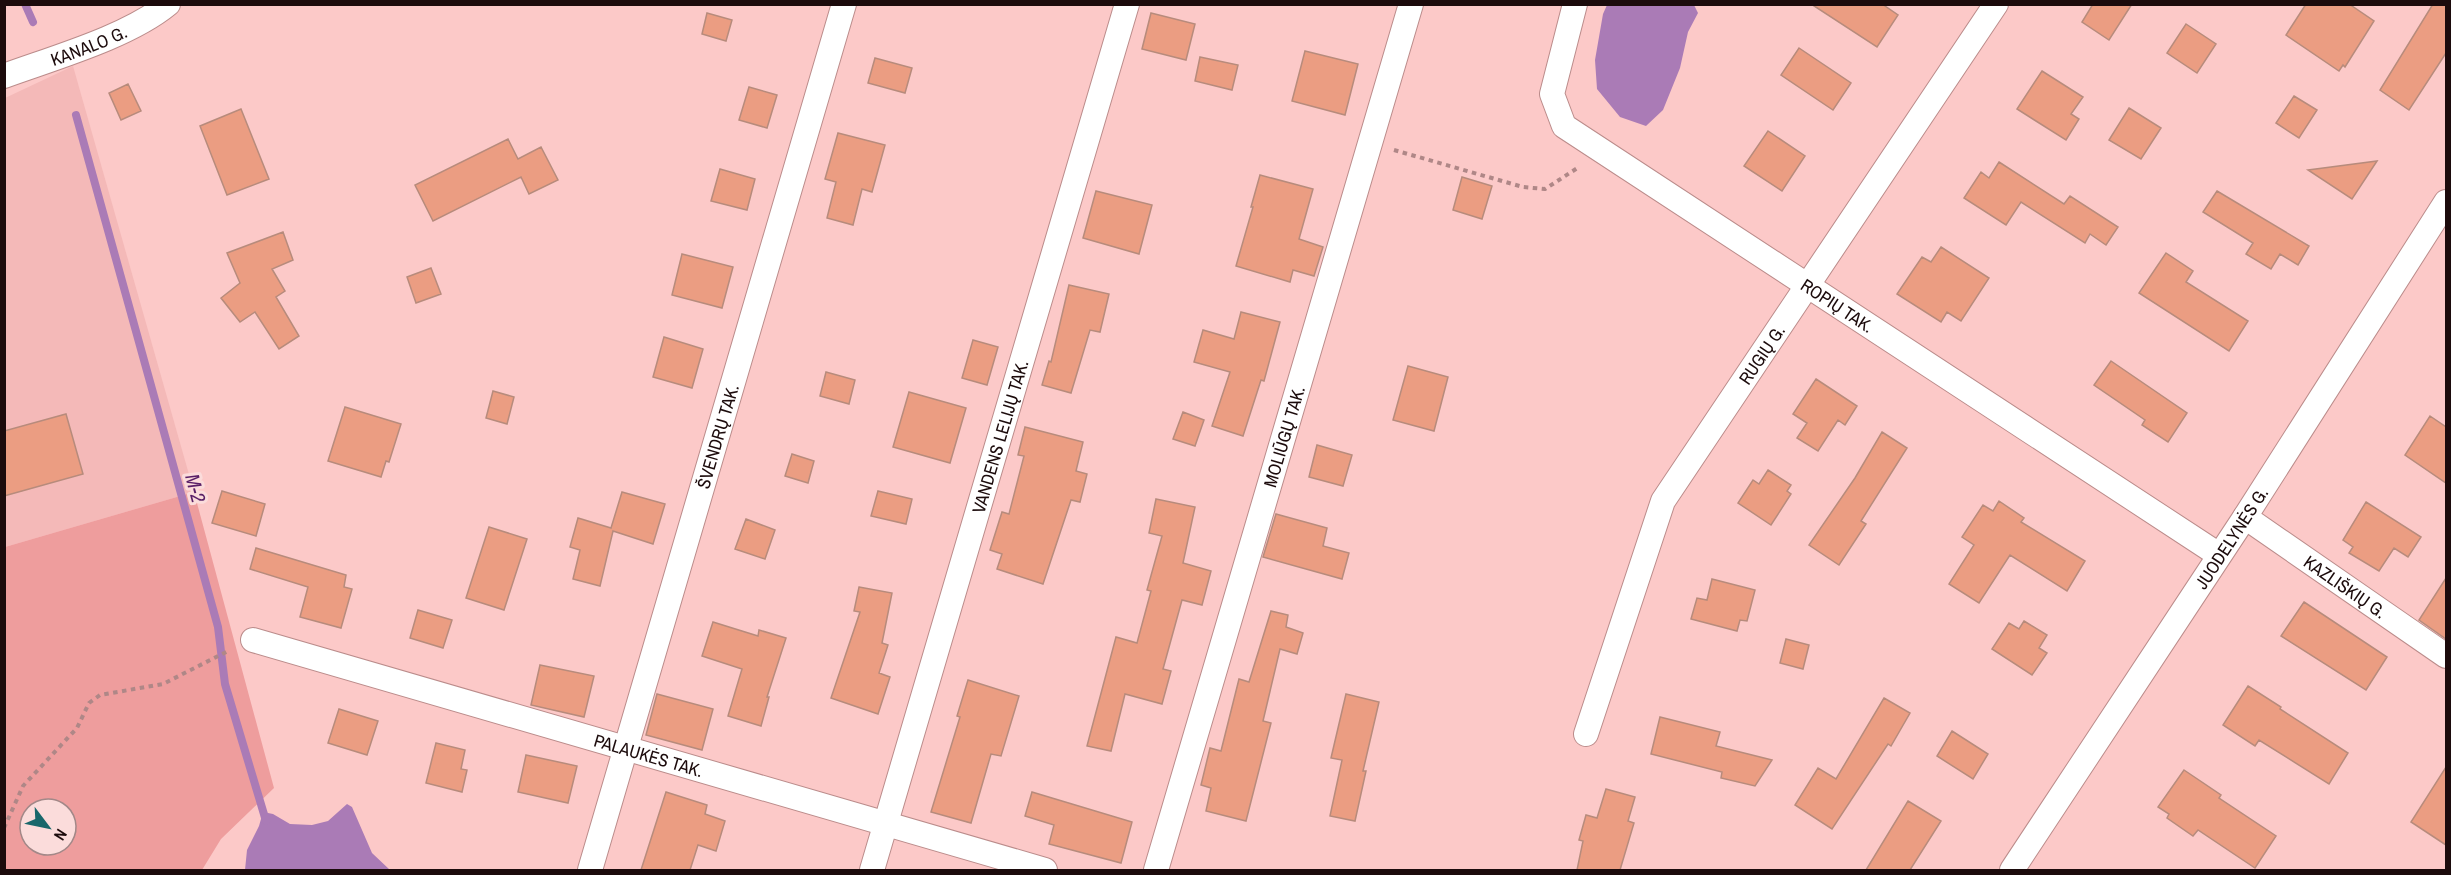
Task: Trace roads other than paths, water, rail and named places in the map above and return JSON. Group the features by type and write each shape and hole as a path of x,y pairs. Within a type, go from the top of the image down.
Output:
{"street":[{"name":"KANALO G.","path":"4,76 127,29 158,13 168,4"},
{"name":"ŠVENDRŲ TAK.","path":"590,870 844,4"},
{"name":"VANDENS LELIJŲ TAK.","path":"872,870 1127,4"},
{"name":"MOLIŪGŲ TAK.","path":"1156,870 1411,4"},
{"name":"ROPIŲ TAK.","path":"1575,4 1552,94 1564,126 2219,555"},
{"name":"RUGIŲ G.","path":"1586,734 1663,501 1996,4"},
{"name":"JUODELYNĖS G.","path":"2012,870 2245,517 2446,202"},
{"name":"KAZLIŠKIŲ G.","path":"2245,517 2446,656"},
{"name":"PALAUKĖS TAK.","path":"253,640 1046,870"}],"waterway":[{"name":"M-2","path":"25,4 33,22"},
{"name":"M-2","path":"76,115 218,627 225,684 266,821"}]}
